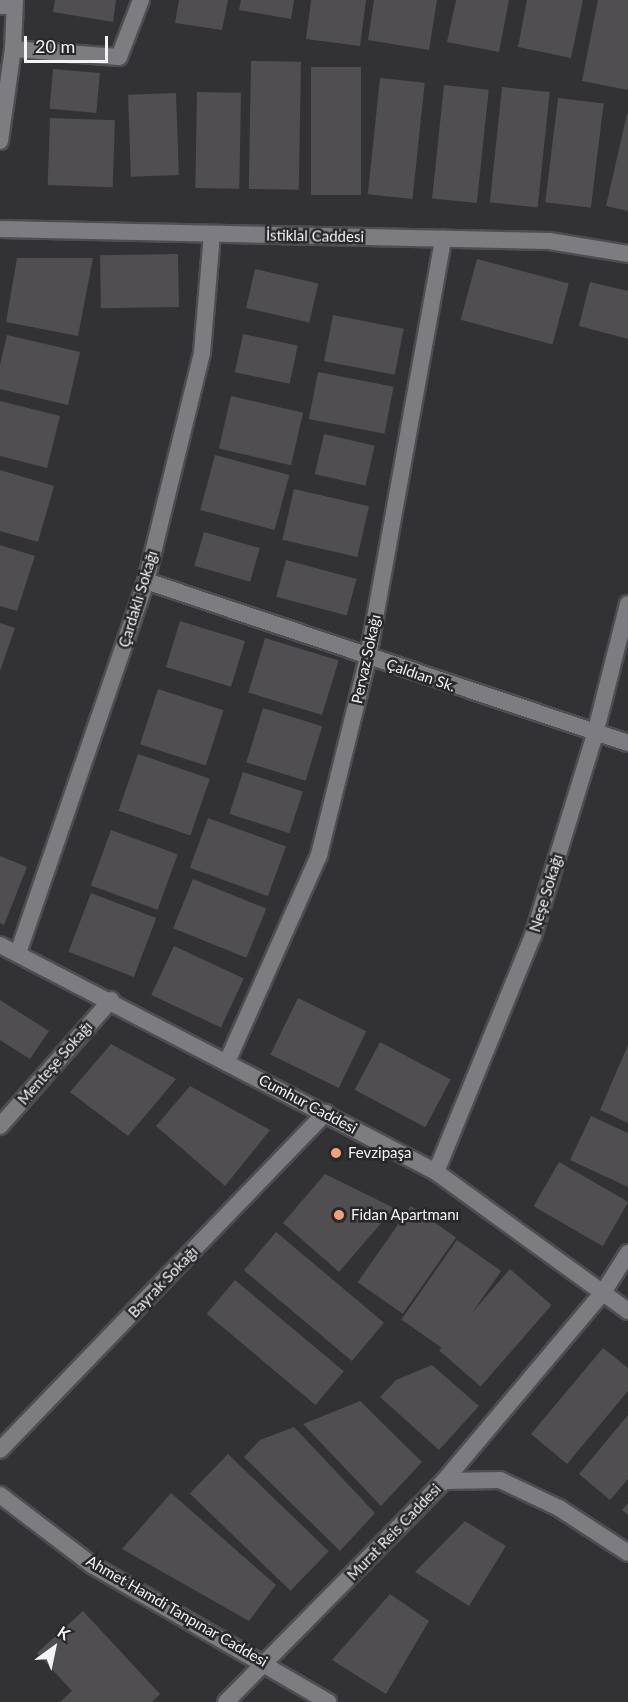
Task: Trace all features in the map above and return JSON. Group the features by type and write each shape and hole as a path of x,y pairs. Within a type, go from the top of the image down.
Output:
{"street":[{"path":"13,49 119,57 141,0"},
{"path":"0,141 13,49 10,4"},
{"name":"İstiklal Caddesi","path":"0,229 549,241 628,254"},
{"name":"Çardaklı Sokağı","path":"18,953 146,581 202,353 212,234"},
{"name":"Pervaz Sokağı","path":"227,1062 319,855 368,657 442,239"},
{"name":"Çaldıan Sk.","path":"146,581 595,734 628,743"},
{"name":"Neşe Sokağı","path":"436,1172 533,936 595,734 628,604"},
{"name":"Cumhur Caddesi","path":"0,945 111,1000 436,1172 604,1291 628,1311"},
{"name":"Menteşe Sokağı","path":"0,1126 111,1000"},
{"name":"Bayrak Sokağı","path":"0,1450 326,1113"},
{"path":"444,1481 604,1291 628,1253"},
{"name":"Murat Reis Caddesi","path":"225,1702 267,1663 444,1481 500,1480 560,1508 628,1553"},
{"name":"Ahmet Hamdi Tanpınar Caddesi","path":"0,1495 92,1564 267,1663 328,1702"}],"building":[{"path":"55,0 116,0 113,22 53,12"},
{"path":"179,0 228,0 222,30 175,23"},
{"path":"241,0 294,0 291,19 239,10"},
{"path":"311,0 366,0 360,46 306,39"},
{"path":"374,0 437,0 429,50 368,40"},
{"path":"456,0 509,0 499,52 447,42"},
{"path":"527,0 583,0 571,58 518,47"},
{"path":"598,0 628,0 628,90 582,81"},
{"path":"251,61 301,62 299,190 249,189"},
{"path":"311,67 361,67 361,195 311,195"},
{"path":"53,69 100,73 96,113 50,109"},
{"path":"380,78 425,83 413,199 368,194"},
{"path":"444,85 489,90 477,203 432,198"},
{"path":"502,87 550,92 538,207 490,202"},
{"path":"197,92 241,93 239,189 195,188"},
{"path":"176,93 179,175 131,177 128,95"},
{"path":"558,98 604,104 591,208 545,202"},
{"path":"628,114 628,211 606,206"},
{"path":"50,118 115,120 113,187 48,185"},
{"path":"178,254 179,307 101,308 100,255"},
{"path":"17,258 93,258 78,336 6,322"},
{"path":"477,259 569,284 552,344 461,320"},
{"path":"255,269 318,284 309,323 246,308"},
{"path":"590,282 628,291 628,339 579,326"},
{"path":"333,315 404,329 395,375 324,361"},
{"path":"243,334 298,346 290,384 235,372"},
{"path":"7,335 80,352 68,405 0,389 0,365"},
{"path":"318,372 394,387 384,434 309,419"},
{"path":"231,396 303,413 291,465 219,449"},
{"path":"0,401 60,416 47,468 0,456"},
{"path":"324,434 375,446 365,486 315,474"},
{"path":"215,455 289,475 275,530 200,510"},
{"path":"0,470 54,486 38,542 0,531"},
{"path":"294,489 369,506 357,557 282,540"},
{"path":"204,532 260,548 250,582 194,566"},
{"path":"0,545 35,556 17,611 0,606"},
{"path":"286,560 357,579 347,616 276,597"},
{"path":"180,621 245,641 231,687 166,667"},
{"path":"0,623 15,628 0,671"},
{"path":"265,638 339,661 322,715 248,693"},
{"path":"158,689 224,710 206,765 140,744"},
{"path":"263,708 322,726 306,781 246,763"},
{"path":"138,754 210,779 190,835 118,811"},
{"path":"243,772 303,791 289,833 229,814"},
{"path":"208,818 286,846 268,896 190,868"},
{"path":"111,830 178,854 158,910 91,885"},
{"path":"0,856 27,867 4,925 0,923"},
{"path":"193,879 266,909 246,958 173,928"},
{"path":"91,893 156,918 134,977 68,952"},
{"path":"174,946 244,979 221,1027 151,995"},
{"path":"298,998 366,1031 339,1088 270,1055"},
{"path":"0,1000 49,1031 30,1059 0,1040"},
{"path":"380,1042 451,1080 425,1127 355,1090"},
{"path":"111,1044 176,1079 128,1136 70,1092"},
{"path":"628,1045 628,1123 600,1110"},
{"path":"190,1086 270,1130 225,1186 156,1126"},
{"path":"591,1116 628,1133 628,1187 570,1160"},
{"path":"559,1162 628,1202 603,1246 534,1206"},
{"name":"Fidan Apartmanı","path":"325,1174 394,1208 339,1272 283,1223"},
{"path":"411,1206 456,1238 403,1314 358,1282"},
{"path":"276,1232 384,1323 352,1361 244,1270"},
{"path":"457,1240 501,1271 446,1350 401,1319"},
{"path":"510,1269 552,1305 481,1387 439,1351"},
{"path":"235,1280 344,1371 315,1405 207,1314"},
{"path":"603,1348 628,1368 628,1391 567,1464 531,1434"},
{"path":"432,1365 479,1406 439,1450 380,1397 396,1380"},
{"path":"360,1401 422,1462 381,1506 303,1424"},
{"path":"628,1415 628,1479 610,1500 579,1474"},
{"path":"294,1427 375,1513 340,1551 244,1457 260,1440"},
{"path":"228,1454 329,1551 291,1591 190,1494"},
{"path":"171,1493 276,1585 249,1621 122,1549"},
{"path":"628,1503 628,1515 622,1510"},
{"path":"465,1521 506,1546 469,1606 415,1572"},
{"path":"390,1594 429,1621 386,1694 332,1660"},
{"path":"83,1611 160,1694 152,1702 60,1702 72,1691 37,1653"}],"place":[{"name":"Fevzipaşa","path":"336,1153"},
{"name":"Fidan Apartmanı","path":"339,1215"}]}
